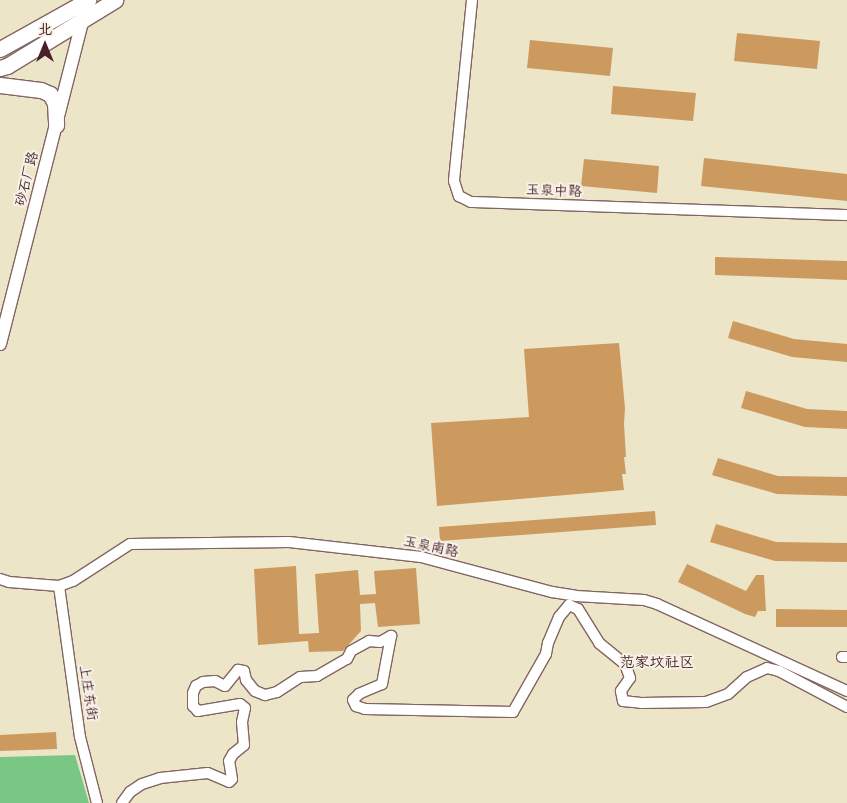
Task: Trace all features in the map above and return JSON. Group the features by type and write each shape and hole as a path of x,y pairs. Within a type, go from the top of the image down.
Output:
{"main road":[{"path":"0,49 84,6 115,0"},
{"path":"0,68 7,66 84,6"},
{"path":"0,85 41,90 50,94 55,103 56,125"}],"street":[{"name":"玉泉中路","path":"472,0 454,181 459,196 471,202 847,215"},
{"name":"砂石厂路","path":"0,344 56,125 84,6"},
{"name":"玉泉南路","path":"0,580 59,586 74,581 130,544 289,542 421,557 552,592 576,596 644,600 657,604 847,691"},
{"name":"上庄东街","path":"59,586 77,719 97,803"},
{"path":"122,803 130,792 142,784 160,778 208,773 229,782 232,779 230,761 233,754 244,745 242,722 245,708 240,704 198,711 193,706 193,693 196,686 203,682 215,681 225,686 238,670 244,671 246,680 255,691 266,695 277,692 300,677 317,676 347,659 352,651 369,641 380,642 391,636 382,684 359,694 353,700 356,706 365,709 513,712 546,654 558,617 568,605 578,610 599,643 625,664 630,678 621,691 623,701 641,704 706,702 728,694 747,677 767,668 779,671 847,707"}],"green space":[{"path":"75,755 89,803 0,803 0,757"}],"building":[{"path":"737,33 820,41 817,69 734,61"},
{"path":"530,40 613,48 610,76 527,68"},
{"path":"613,86 696,93 693,121 611,114"},
{"path":"704,158 847,174 847,201 701,186"},
{"path":"584,159 659,166 657,193 581,186"},
{"path":"715,257 847,261 847,280 715,275"},
{"path":"733,321 794,339 847,344 847,362 792,357 728,338"},
{"path":"619,343 625,408 626,457 624,457 626,474 622,474 624,490 437,506 431,423 529,417 524,349"},
{"path":"746,391 807,409 847,411 847,429 805,427 741,408"},
{"path":"718,458 778,476 847,477 847,496 777,494 712,475"},
{"path":"655,511 656,525 440,541 439,527"},
{"path":"716,524 776,542 847,543 847,562 775,561 710,542"},
{"path":"687,564 746,591 756,575 764,575 766,611 758,611 755,617 745,614 678,582"},
{"path":"296,566 299,634 319,633 315,574 358,570 360,595 376,594 374,571 416,568 420,624 378,627 375,603 360,604 361,631 343,651 309,652 308,641 258,645 254,569"},
{"path":"776,609 847,610 847,627 776,627"},
{"path":"56,732 57,749 0,751 0,735"}],"district":[{"name":"范家坟社区","path":"657,663"}]}
